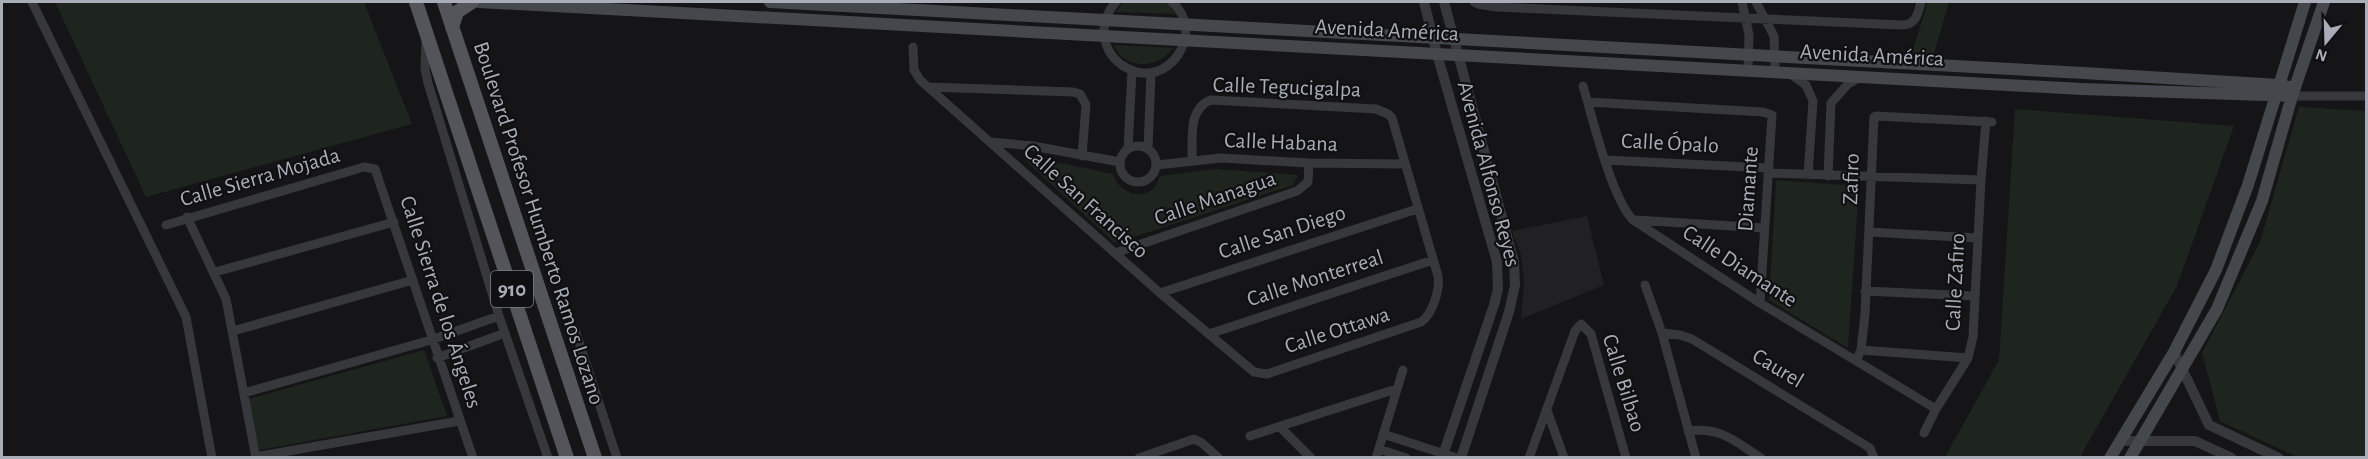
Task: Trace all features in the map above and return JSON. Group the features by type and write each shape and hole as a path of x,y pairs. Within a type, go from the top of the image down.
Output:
{"main road":[{"name":"Boulevard Profesor Humberto Ramos Lozano","path":"416,2 567,458"},
{"name":"Boulevard Profesor Humberto Ramos Lozano","path":"444,2 595,458"},
{"path":"452,27 457,12 472,2"},
{"name":"Avenida América","path":"479,2 2082,89 2277,90"},
{"name":"Avenida América","path":"770,2 840,3 859,6 1929,65 2294,92"},
{"path":"2110,458 2174,352 2216,270 2248,185 2305,2"},
{"path":"2130,458 2183,371 2217,309 2262,201 2294,92 2324,2"},
{"path":"859,6 859,24"},
{"path":"1929,65 1935,72 1931,80"},
{"path":"1954,67 1949,72 1954,81"}],"street":[{"path":"32,2 186,317 212,458"},
{"path":"1116,2 1105,20 1104,36 1108,51 1118,63 1132,71 1151,73 1173,62 1181,52 1185,41 1185,24 1182,14 1172,2"},
{"name":"Avenida Alfonso Reyes","path":"1424,2 1497,262 1498,289 1485,335 1443,455"},
{"name":"Avenida Alfonso Reyes","path":"1444,2 1456,54 1514,262 1515,285 1509,312 1459,458"},
{"path":"1742,2 1749,35 1748,70"},
{"path":"1756,2 1774,36 1774,57 1781,71 1806,86 1813,101 1808,176"},
{"path":"1476,3 1496,7 1908,25 1915,21 1922,2"},
{"path":"427,31 425,69 428,83 499,316 548,458"},
{"name":"Calle San Francisco","path":"913,47 915,75 1160,293 1254,372"},
{"path":"1128,148 1142,146 1148,148 1156,158 1152,176 1140,182 1134,182 1124,175 1120,162 1128,148 1132,71"},
{"path":"1148,148 1151,73"},
{"path":"1828,176 1831,103 1848,84 1862,76"},
{"name":"Calle Diamante","path":"1583,86 1605,160 1624,208 1633,220 1760,303 1936,409"},
{"path":"928,87 1080,94 1086,105 1082,156"},
{"path":"2294,92 2367,96"},
{"path":"1132,96 1149,97"},
{"name":"Calle Tegucigalpa","path":"1192,161 1194,117 1202,103 1211,100 1376,109 1392,118 1404,164"},
{"path":"1813,101 1831,103"},
{"name":"Diamante","path":"1588,102 1770,114 1773,118 1760,303"},
{"name":"Zafiro","path":"1856,361 1860,350 1865,314 1873,120 1876,116 1989,122"},
{"name":"Calle Zafiro","path":"1924,433 1968,358 1973,337 1981,180 1989,122"},
{"path":"1811,138 1830,139"},
{"path":"990,142 1033,146 1120,162"},
{"name":"Calle Habana","path":"1156,165 1221,158 1309,163 1404,164"},
{"name":"Calle Ópalo","path":"1605,160 1768,171 1808,176 1981,180"},
{"name":"Calle Managua","path":"1115,253 1297,191 1308,182 1309,163"},
{"path":"1404,164 1433,260"},
{"name":"Calle Sierra Mojada","path":"166,225 364,167"},
{"name":"Calle Sierra de los Ángeles","path":"364,167 375,169 378,172 431,340 473,458"},
{"name":"Calle San Diego","path":"1160,293 1417,209"},
{"path":"187,217 226,299 255,457 459,421"},
{"path":"1633,220 1765,228"},
{"path":"215,272 394,222"},
{"path":"1869,232 1977,238"},
{"name":"Calle Ottawa","path":"1254,372 1267,374 1422,322 1429,316 1439,281 1433,260"},
{"name":"Calle Monterreal","path":"1209,334 1433,260"},
{"path":"233,330 413,280"},
{"path":"1645,285 1662,333 1696,458"},
{"path":"1866,291 1974,296"},
{"path":"243,393 431,340 499,316"},
{"name":"Calle Bilbao","path":"1547,410 1575,331 1579,325 1586,327 1591,334 1625,457"},
{"path":"575,330 617,458"},
{"path":"437,358 505,333"},
{"name":"Caurel","path":"1662,333 1692,339 1870,448 1875,458"},
{"path":"1485,335 1500,339"},
{"path":"1860,350 1968,358"},
{"path":"2174,352 2209,425 2279,458"},
{"path":"1403,370 1377,453 1406,458"},
{"path":"1250,436 1396,389"},
{"path":"1529,458 1547,410"},
{"path":"1547,410 1564,458"},
{"path":"1280,428 1311,458"},
{"path":"1688,431 1704,429 1717,431 1761,458"},
{"path":"1383,434 1443,455 1459,458"},
{"path":"1139,458 1189,439 1202,442 1219,458"},
{"path":"2120,441 2195,441 2232,458"}],"shaded area":[{"path":"55,2 364,2 412,124 146,197"},
{"path":"1123,2 1166,2 1176,14 1116,12"},
{"path":"1928,2 1949,2 1932,60 1910,59"},
{"path":"1114,45 1173,48 1159,60 1142,64 1126,59"},
{"path":"2299,107 2366,111 2366,457 2297,457 2220,421 2202,353 2260,242"},
{"path":"2015,109 2234,126 2177,286 2080,457 1945,457 1999,360"},
{"path":"1032,157 1113,174 1123,189 1135,194 1153,189 1160,176 1215,169 1298,175 1293,185 1115,243 1026,161"},
{"path":"1776,180 1859,186 1848,348 1769,300"},
{"path":"1587,216 1604,285 1521,319 1524,281 1521,255 1512,231"},
{"path":"424,350 447,416 259,450 249,399"}]}
